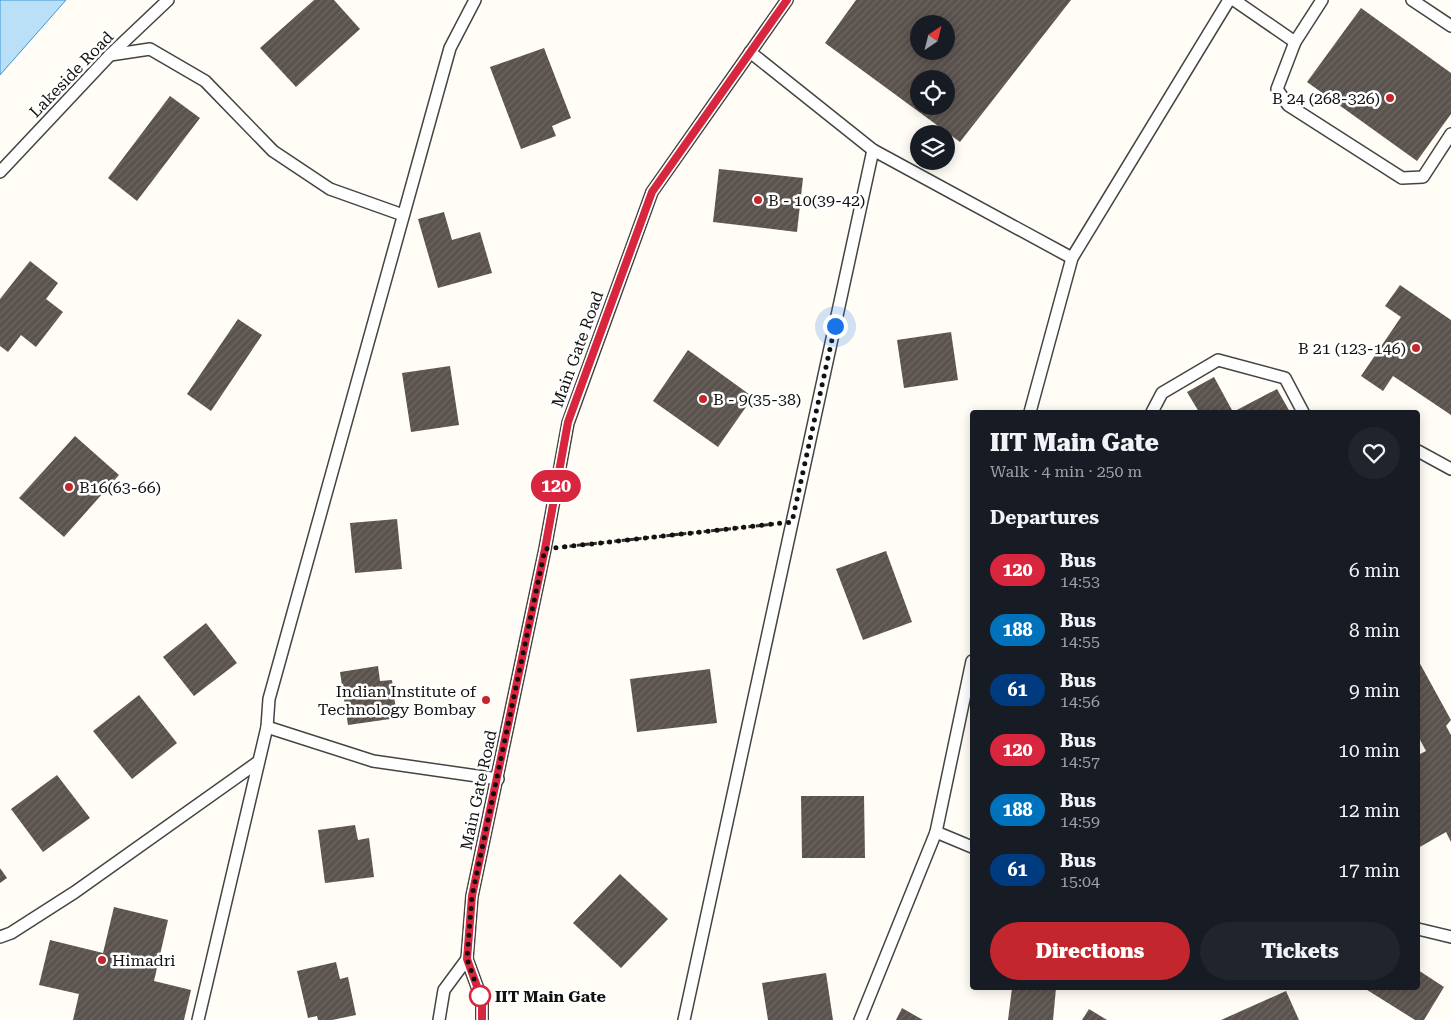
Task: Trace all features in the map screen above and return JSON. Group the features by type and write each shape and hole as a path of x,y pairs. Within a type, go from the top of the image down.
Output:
{"lane":[{"name":"Lakeside Road","path":"0,172 110,55 168,0"},
{"path":"198,1020 267,726 269,699 450,48 475,0"},
{"name":"Main Gate Road","path":"482,1020 482,1000 467,959 472,896 498,780 545,549 568,422 652,192 787,0"},
{"path":"1031,410 1072,258 1229,0"},
{"path":"1234,0 1295,42"},
{"path":"1322,0 1295,42 1277,89 1288,105 1402,178 1423,177 1451,134"},
{"path":"1412,0 1451,26"},
{"path":"110,55 150,49 205,81 273,151 330,189 403,215"},
{"path":"750,52 873,150 1072,258"},
{"path":"684,1020 873,150"},
{"path":"1153,410 1162,393 1218,360 1285,378 1302,410"},
{"path":"1420,452 1451,469"},
{"path":"860,1020 936,832 970,670"},
{"path":"267,726 373,761 498,780"},
{"path":"0,937 11,933 75,892 258,762"},
{"path":"936,832 970,846"},
{"path":"1420,929 1451,937"},
{"path":"440,1020 444,990 467,959"}],"path":[{"path":"545,549 792,522"}],"water":[{"path":"0,0 66,0 0,75"}],"building":[{"path":"314,0 334,0 360,29 296,87 260,48"},
{"path":"856,0 1071,0 960,142 955,138 955,125 937,125 923,115 955,115 955,70 910,70 910,105 825,43"},
{"name":"B 24 (268-326)","path":"1361,8 1451,73 1451,114 1417,161 1307,82"},
{"path":"544,48 571,118 552,126 556,136 521,149 490,67"},
{"path":"170,96 200,118 137,201 108,178"},
{"name":"B - 10(39-42)","path":"719,169 803,178 797,232 713,222"},
{"path":"444,212 452,240 480,232 492,273 438,288 418,219"},
{"path":"30,261 58,283 46,299 63,312 36,347 21,335 8,352 0,346 0,299"},
{"name":"B 21 (123-146)","path":"1400,285 1451,320 1451,415 1393,376 1383,391 1361,376 1401,317 1385,306"},
{"path":"238,319 262,335 211,411 187,394"},
{"path":"951,332 958,380 904,388 897,340"},
{"name":"B - 9(35-38)","path":"688,350 753,397 718,447 653,401"},
{"path":"450,366 459,425 411,432 402,373"},
{"path":"1214,377 1232,410 1198,410 1187,392"},
{"path":"1277,389 1289,410 1237,410"},
{"name":"B16(63-66)","path":"75,436 119,475 64,537 19,498"},
{"path":"397,519 402,569 355,573 350,523"},
{"path":"886,551 912,622 863,640 836,569"},
{"path":"206,623 237,663 194,696 163,657"},
{"path":"1420,664 1451,720 1446,726 1451,735 1451,842 1446,832 1420,847 1420,754 1426,751 1420,740"},
{"path":"378,666 380,681 392,680 397,718 348,725 340,672"},
{"path":"710,669 717,723 637,732 630,679"},
{"path":"139,695 177,743 132,779 93,731"},
{"path":"57,775 90,818 43,852 11,809"},
{"path":"801,796 864,796 865,858 802,858"},
{"path":"355,825 358,840 369,838 374,877 325,883 318,830"},
{"path":"0,868 7,878 0,883"},
{"path":"620,874 668,919 621,968 573,923"},
{"name":"Himadri","path":"114,907 168,920 154,981 191,990 184,1020 73,1020 79,994 39,985 50,940 103,953"},
{"path":"336,962 340,979 348,977 356,1015 332,1020 318,1020 317,1016 308,1018 297,971"},
{"path":"1420,971 1444,987 1424,1020 1415,1020 1367,990 1420,990"},
{"path":"826,973 833,1020 768,1020 762,983"},
{"path":"1012,990 1056,990 1053,1020 1008,1020"},
{"path":"1286,991 1299,1020 1221,1020"},
{"path":"902,1008 923,1020 896,1020"},
{"path":"1089,1009 1107,1020 1082,1020"}],"bus line":[{"name":"120","path":"482,1020 482,1000 467,959 472,896 498,780 545,549 568,422 652,192 787,0"}],"place":[{"name":"B 24 (268-326)","path":"1390,98"},
{"name":"B - 10(39-42)","path":"758,200"},
{"name":"B 21 (123-146)","path":"1416,348"},
{"name":"B - 9(35-38)","path":"703,399"},
{"name":"B16(63-66)","path":"69,487"},
{"name":"Indian Institute of Technology Bombay","path":"486,700"},
{"name":"Himadri","path":"102,960"},
{"name":"IIT Main Gate","path":"480,996"}],"route":[{"path":"480,996 467,959 472,896 498,780 545,549 792,522 835,326"}]}
